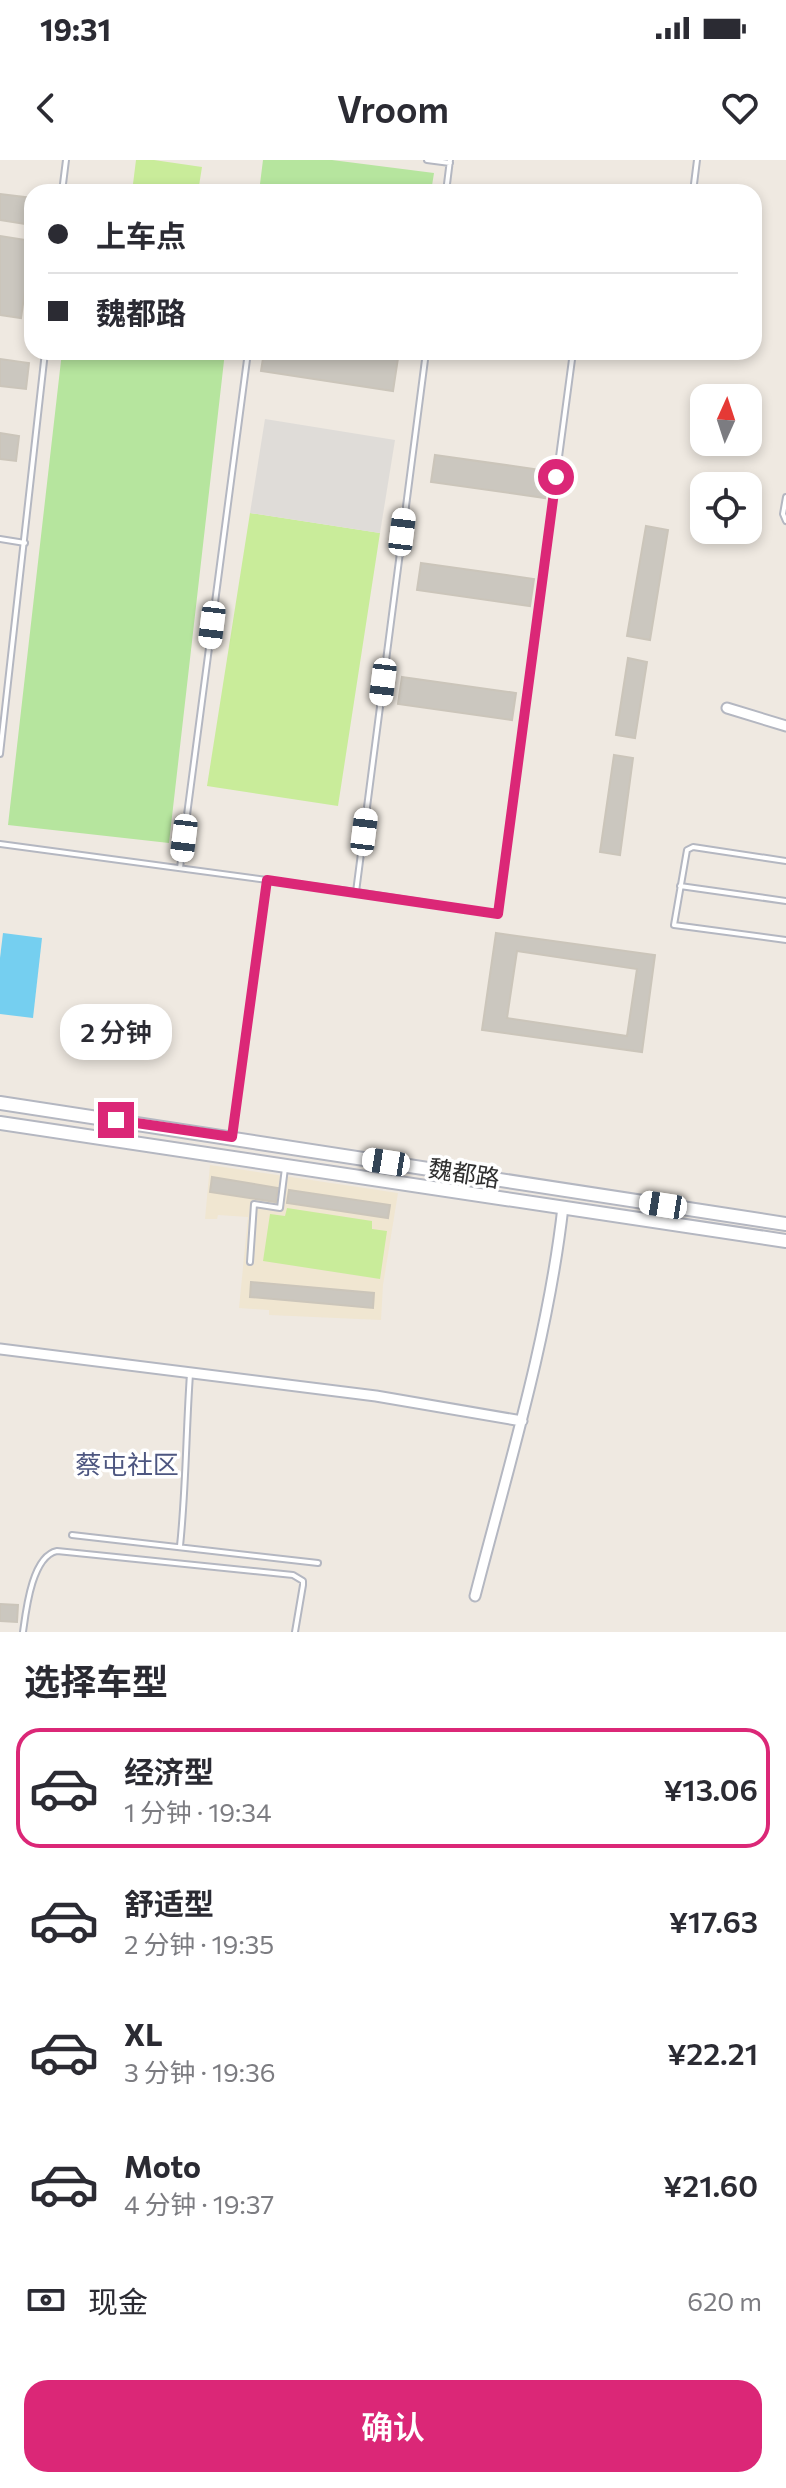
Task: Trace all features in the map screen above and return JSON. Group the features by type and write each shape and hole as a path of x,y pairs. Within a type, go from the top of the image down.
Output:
{"main road":[{"name":"魏都路","path":"0,1103 786,1224"},
{"name":"魏都路","path":"0,1123 786,1241"}],"street":[{"path":"727,708 786,726"},
{"path":"475,1596 522,1421 557,1258 563,1207"},
{"path":"0,1349 376,1396 522,1421"}],"lane":[{"path":"63,184 66,160"},
{"path":"427,160 450,162 447,184"},
{"path":"694,184 697,160"},
{"path":"0,754 44,360"},
{"path":"180,868 247,360"},
{"path":"356,892 425,360"},
{"path":"0,844 498,914 572,360"},
{"path":"786,497 783,514 786,521"},
{"path":"0,539 25,543"},
{"path":"786,861 693,847 685,853 674,925 786,940"},
{"path":"232,1137 267,880"},
{"path":"680,886 786,901"},
{"path":"250,1262 254,1204 280,1208 286,1165"},
{"path":"180,1546 190,1374"},
{"path":"72,1535 318,1563"},
{"path":"23,1632 29,1595 38,1571 47,1555 57,1551 293,1575 303,1581 295,1632"}],"shaded area":[{"path":"265,419 395,440 380,533 250,513"},
{"path":"210,1165 398,1193 383,1285 381,1320 269,1315 269,1310 239,1308 248,1217 218,1215 217,1219 205,1219"}],"green space":[{"path":"136,160 202,167 199,184 133,184"},
{"path":"263,160 332,160 434,173 432,184 260,184"},
{"path":"61,360 224,360 169,843 8,825"},
{"path":"250,513 380,533 338,806 207,786"},
{"path":"287,1208 372,1221 372,1229 387,1231 380,1279 263,1261 270,1214 285,1216"}],"water":[{"path":"3,933 42,938 33,1018 0,1014"}],"building":[{"path":"0,194 24,197 24,224 0,220"},
{"path":"0,236 24,240 24,297 21,318 0,315"},
{"path":"0,359 29,363 26,389 0,386"},
{"path":"263,360 398,360 393,391 261,371"},
{"path":"0,433 19,436 16,461 0,459"},
{"path":"435,455 548,471 545,498 431,482"},
{"path":"646,526 668,530 650,640 627,636"},
{"path":"421,563 534,579 530,606 417,590"},
{"path":"628,658 647,662 635,738 616,735"},
{"path":"402,677 516,693 512,720 398,704"},
{"path":"614,755 633,758 620,855 600,852"},
{"path":"496,933 655,955 642,1052 482,1030","holes":["517,951 637,969 627,1036 507,1018"]},
{"path":"212,1177 278,1188 276,1202 210,1192"},
{"path":"289,1190 390,1205 388,1218 287,1203"},
{"path":"251,1282 374,1293 373,1308 250,1297"},
{"path":"0,1604 18,1605 17,1622 0,1621"}],"district":[{"name":"蔡屯社区","path":"127,1465"}],"route":[{"path":"116,1120 232,1137 267,880 498,914 556,477"}]}
